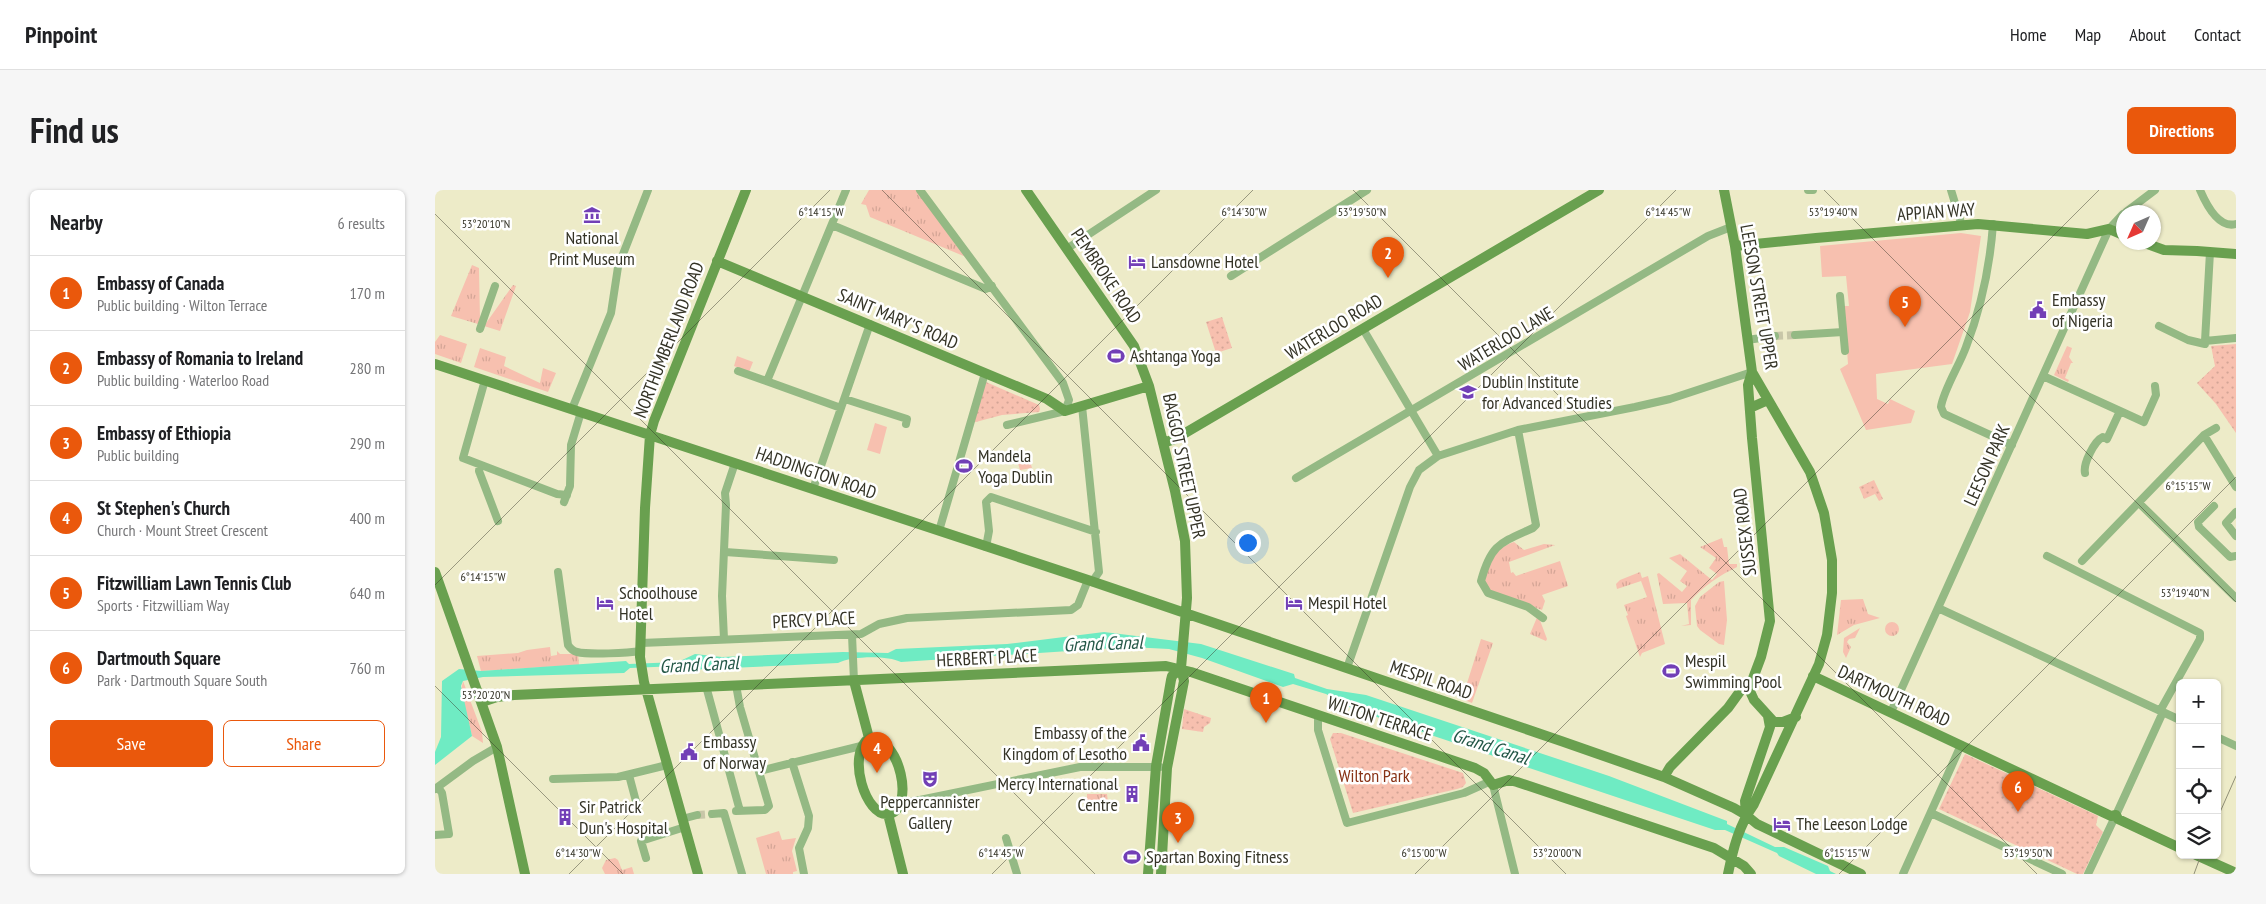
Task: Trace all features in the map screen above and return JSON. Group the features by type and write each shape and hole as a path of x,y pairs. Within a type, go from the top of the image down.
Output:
{"main road":[{"name":"NORTHUMBERLAND ROAD","path":"698,874 645,690 643,675 641,650 645,508 650,434 746,190"},
{"name":"PEMBROKE ROAD","path":"1026,190 1068,248 1134,346 1149,386"},
{"name":"WATERLOO ROAD","path":"1163,443 1175,439 1599,190"},
{"name":"LEESON STREET UPPER","path":"1723,190 1735,246 1752,372 1810,472 1828,531 1832,560 1832,593 1827,634 1813,676 1796,717 1754,804 1744,819"},
{"name":"APPIAN WAY","path":"1735,246 1993,224 2087,234 2109,228"},
{"path":"2109,228 2116,232"},
{"path":"2161,249 2236,254"},
{"name":"SAINT MARY'S ROAD","path":"717,260 985,373 1047,400 1065,411"},
{"name":"HADDINGTON ROAD","path":"435,364 1186,614"},
{"name":"SUSSEX ROAD","path":"1749,686 1761,657 1770,620 1766,568 1758,510 1748,385 1752,372"},
{"path":"1065,411 1083,411 1149,386"},
{"name":"BAGGOT STREET UPPER","path":"1149,386 1175,491 1185,541 1186,614 1182,663 1184,680 1167,768 1161,874"},
{"path":"1750,408 1768,400"},
{"path":"435,572 497,747 525,874"},
{"name":"MESPIL ROAD","path":"1186,614 1664,778 1744,819 1861,874"},
{"path":"1148,874 1156,766 1171,680 1182,663"},
{"name":"HERBERT PLACE","path":"482,702 497,697 514,695 855,681 1166,666 1182,663"},
{"name":"WILTON TERRACE","path":"1182,663 1318,716 1475,768 1484,773 1492,783"},
{"name":"DARTMOUTH ROAD","path":"1813,676 2114,818"},
{"path":"855,681 869,738"},
{"path":"1664,778 1670,767 1728,708 1741,690 1749,686 1754,700 1768,716 1778,722 1796,717"},
{"path":"1728,708 1742,701 1754,700"},
{"path":"1728,874 1733,851 1744,819 1745,801 1770,727 1768,716"},
{"path":"869,738 880,739 893,752 901,780 902,802 896,811 888,814 877,810 862,788 857,762 861,746 869,738"},
{"path":"1492,783 1509,780 1517,782 1693,842 1733,851 1751,874"},
{"path":"888,814 903,874"},
{"path":"2114,818 2176,846"},
{"path":"2206,859 2234,871"}],"street":[{"path":"485,380 463,458 566,499 570,486 571,445 577,410 611,313 618,267 648,190"},
{"path":"767,381 846,190"},
{"path":"920,190 1063,383 1069,400 1065,411 1007,425"},
{"path":"1068,248 1156,190"},
{"path":"1231,276 1367,190"},
{"path":"1808,190 1813,190"},
{"path":"1951,190 1962,226"},
{"path":"2135,205 2155,190"},
{"path":"2200,190 2208,207 2224,224 2228,226 2236,224"},
{"path":"2109,228 2116,221"},
{"path":"1993,224 1991,252 1978,313 1941,407 1944,414 2012,445"},
{"path":"831,225 985,289 992,286"},
{"name":"WATERLOO LANE","path":"1296,478 1708,236 1731,227"},
{"name":"LEESON PARK","path":"1891,712 2109,228"},
{"path":"2205,341 2209,252"},
{"path":"480,329 495,286"},
{"path":"1840,296 1845,351"},
{"path":"813,489 870,324"},
{"path":"2159,326 2188,340 2205,344 2205,341 2236,338"},
{"path":"1363,329 1438,456"},
{"path":"1795,336 1843,332"},
{"path":"1747,340 1775,336"},
{"path":"738,371 841,408"},
{"path":"1347,668 1415,475 1424,465 1438,456 1518,430 1670,399 1752,372"},
{"path":"939,531 985,373"},
{"path":"2043,376 2144,422 2156,395 2155,386"},
{"path":"845,398 907,418 905,424"},
{"path":"1083,411 1099,572 1090,581"},
{"path":"2085,473 2085,467 2098,440 2103,437 2107,439 2120,411"},
{"path":"2082,561 2204,435 2216,428"},
{"path":"1518,430 1537,519 1536,525 1494,549 1486,564 1481,581 1488,593 1535,611 1543,618"},
{"path":"2204,435 2235,481"},
{"path":"725,639 723,596 727,505 725,493 735,463"},
{"path":"480,465 479,471 498,521"},
{"path":"986,547 989,531 986,502 991,497 1096,532"},
{"path":"2139,503 2236,598"},
{"path":"2214,506 2198,522 2199,527 2229,558 2236,556"},
{"path":"2236,512 2226,522 2226,525 2236,536"},
{"path":"725,552 834,560"},
{"path":"2047,556 2199,633 2200,639 2162,712 2088,874"},
{"name":"PERCY PLACE","path":"558,572 568,645 577,652 594,653 641,650 725,639 861,634 879,624 907,618 1071,610 1078,605 1090,581"},
{"path":"1938,608 2176,718"},
{"path":"852,635 855,681"},
{"path":"706,686 738,811 768,809 769,806 740,707 736,685"},
{"path":"1318,716 1318,730 1347,823 1464,793 1492,783 1515,874"},
{"path":"2221,739 2235,744"},
{"path":"1903,874 1961,745"},
{"path":"759,771 861,746"},
{"path":"435,836 449,834 443,793 437,788 473,761 497,747"},
{"path":"792,762 809,816 808,828 799,848 805,874"},
{"path":"553,778 600,778 629,775 667,765"},
{"path":"902,802 910,802 1080,767 1156,766 1167,768"},
{"path":"629,775 638,809"},
{"path":"1931,812 2062,874"},
{"path":"712,814 724,813 742,874"},
{"path":"646,858 641,841 697,815"},
{"path":"1006,838 1017,874"}],"green space":[{"path":"869,190 916,190 966,257 870,217 866,205 861,204"},
{"path":"1961,233 1981,236 1970,312 1952,364 1876,374 1877,399 1888,404 1890,399 1915,411 1911,423 1866,430 1840,369 1848,364 1844,306 1849,306 1846,276 1822,277 1820,246"},
{"path":"472,265 479,268 480,320 478,324 451,316"},
{"path":"513,285 516,286 500,331 484,326"},
{"path":"1222,317 1232,348 1216,353 1206,322"},
{"path":"440,335 467,344 461,363 435,354 435,342"},
{"path":"2236,344 2236,433 2216,404 2197,383 2215,366 2211,346"},
{"path":"2067,346 2072,348 2069,357 2073,363 2071,363 2065,378 2069,380 2068,382 2054,375"},
{"path":"480,348 506,357 504,366 540,383 543,368 556,373 548,392 474,367"},
{"path":"737,356 753,362 749,372 734,366"},
{"path":"986,382 1039,405 1039,412 1002,415 972,423"},
{"path":"875,423 887,427 880,454 867,450"},
{"path":"1027,451 1032,468 1020,470 1015,453"},
{"path":"1874,480 1883,499 1879,501 1875,494 1864,499 1859,487"},
{"path":"1722,538 1724,547 1727,547 1729,564 1737,564 1737,567 1713,581 1691,600 1691,625 1681,626 1689,624 1687,603 1663,604 1657,574 1659,573 1682,592 1687,586 1680,581 1687,571 1669,558 1680,554 1712,580 1717,574 1709,568 1716,558 1700,547"},
{"path":"1514,542 1524,550 1544,544 1555,545 1509,562 1511,573 1513,572 1516,576 1560,561 1568,586 1542,595 1545,601 1542,610 1490,591 1485,582 1487,569 1493,557 1502,548"},
{"path":"1640,572 1642,578 1648,576 1665,644 1642,653 1640,657 1624,605 1647,597 1641,581 1617,589 1616,584 1620,580"},
{"path":"1724,581 1727,620 1724,645 1719,644 1697,626 1695,606 1700,597 1719,582"},
{"path":"1863,599 1868,614 1880,618 1854,625 1837,635 1841,600"},
{"path":"1538,615 1547,639 1546,641 1530,634"},
{"path":"1889,622 1895,622 1899,629 1895,636 1889,636 1885,632 1885,626"},
{"path":"1860,628 1855,638 1849,639 1847,642 1851,647 1846,658 1843,652 1844,638"},
{"path":"1481,639 1493,643 1472,703 1462,699"},
{"path":"550,647 551,656 557,655 557,651 560,654 578,654 579,665 481,671 477,656 518,653"},
{"path":"463,681 482,732 483,743 472,736 461,691"},
{"path":"1184,709 1211,718 1210,723 1204,727 1203,732 1182,729"},
{"name":"Wilton Park","path":"1333,733 1341,733 1463,773 1466,783 1463,787 1457,789 1353,813 1330,739"},
{"path":"1965,754 2098,816 2096,825 2103,832 2083,874 2077,874 1939,809"},
{"path":"1087,794 1107,794 1108,802 1087,802"},
{"path":"779,831 782,840 796,838 792,851 797,871 793,872 793,874 766,874 756,838"},
{"path":"615,858 618,860 622,870 632,867 634,874 605,874 602,868 606,860"}],"water":[{"name":"Grand Canal","path":"1104,632 1201,644 1294,674 1295,678 1327,689 1366,695 1609,776 1727,821 1727,824 1775,847 1784,847 1828,866 1830,871 1836,874 1816,874 1779,856 1777,853 1725,830 1715,830 1353,709 1326,694 1293,684 1283,687 1202,658 1169,649 1130,647 901,662 887,658 869,657 838,663 685,670 678,666 630,668 624,673 483,677 463,681 461,686 472,736 435,765 435,752 441,737 442,681 459,669 481,671 626,661 629,664 678,662 695,654 722,657 843,652 888,653 896,649 1007,644"}],"tunnel":[{"path":"1775,336 1795,335"},
{"path":"697,815 712,814"}],"tram line":[{"path":"2219,814 2236,776"},
{"path":"2194,874 2200,859"}],"place":[{"name":"National Print Museum","path":"592,215"},
{"name":"Lansdowne Hotel","path":"1137,262"},
{"name":"Embassy of Romania to Ireland","path":"1388,278"},
{"name":"Embassy of Nigeria","path":"2038,310"},
{"name":"Fitzwilliam Lawn Tennis Club","path":"1905,327"},
{"name":"Ashtanga Yoga","path":"1116,356"},
{"name":"Dublin Institute for Advanced Studies","path":"1468,392"},
{"name":"Mandela Yoga Dublin","path":"964,466"},
{"name":"Schoolhouse Hotel","path":"605,603"},
{"name":"Mespil Hotel","path":"1294,603"},
{"name":"Mespil Swimming Pool","path":"1671,671"},
{"name":"Embassy of Canada","path":"1266,723"},
{"name":"Embassy of the Kingdom of Lesotho","path":"1141,743"},
{"name":"Embassy of Norway","path":"689,752"},
{"name":"St Stephen's Church","path":"877,773"},
{"name":"Peppercannister Gallery","path":"930,779"},
{"name":"Mercy International Centre","path":"1132,794"},
{"name":"Dartmouth Square","path":"2018,812"},
{"name":"Sir Patrick Dun's Hospital","path":"565,817"},
{"name":"The Leeson Lodge","path":"1782,824"},
{"name":"Embassy of Ethiopia","path":"1178,843"},
{"name":"Spartan Boxing Fitness","path":"1132,857"}]}
